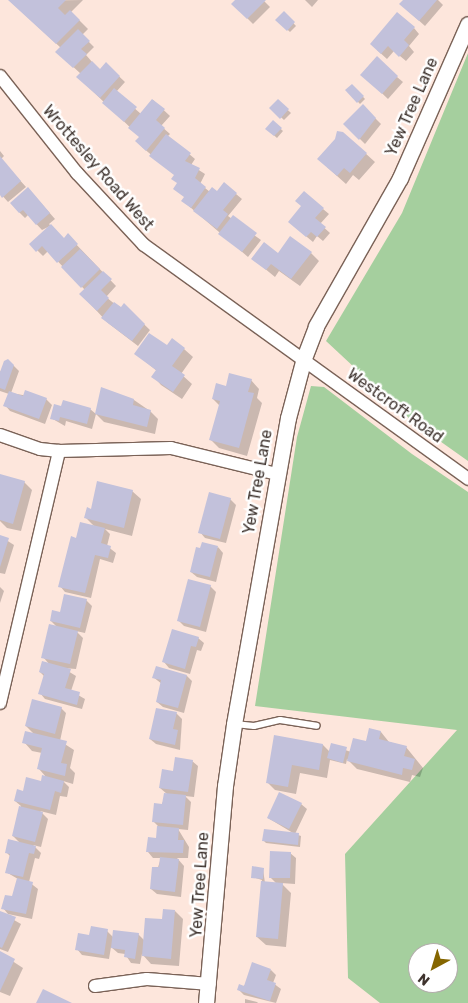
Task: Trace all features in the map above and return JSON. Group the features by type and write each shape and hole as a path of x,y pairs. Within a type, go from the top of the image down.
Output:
{"street":[{"name":"Yew Tree Lane","path":"206,1003 210,984 225,786 234,724 277,474 304,358 316,326 400,178 468,24"},
{"name":"Wrottesley Road West","path":"0,76 77,173 144,245 304,358"},
{"name":"Westcroft Road","path":"304,358 468,479"},
{"path":"0,435 40,449 59,451 171,448 277,474"},
{"path":"0,702 59,451"},
{"path":"95,986 146,979 210,984"}],"lane":[{"path":"234,724 254,726 280,720 317,726"}],"green space":[{"path":"468,53 468,461 413,422 326,341 402,213"},
{"path":"311,386 324,387 412,454 468,492 468,1003 380,1003 348,978 345,854 457,730 255,706 297,437"}],"building":[{"path":"8,0 66,0 58,8 65,15 70,10 80,20 56,44"},
{"path":"235,0 266,0 247,19 231,4"},
{"path":"403,0 437,0 419,21 399,4"},
{"path":"284,11 295,22 287,31 275,20"},
{"path":"397,12 415,27 404,40 409,45 399,57 388,46 381,54 370,44"},
{"path":"78,29 90,41 81,49 87,54 73,68 55,52"},
{"path":"377,56 398,76 382,94 360,75"},
{"path":"92,61 100,69 106,62 120,76 100,98 76,77"},
{"path":"352,84 364,96 357,103 345,90"},
{"path":"114,88 137,107 124,122 102,103"},
{"path":"152,99 165,109 156,120 165,128 146,151 135,141 139,137 128,128"},
{"path":"278,99 289,109 280,119 269,108"},
{"path":"363,104 376,118 359,140 343,124"},
{"path":"273,120 282,128 274,136 265,129"},
{"path":"337,131 343,132 367,153 350,173 344,168 337,176 317,159 335,139"},
{"path":"166,134 191,153 185,161 200,168 195,178 206,187 191,208 181,201 184,197 173,189 177,183 171,179 174,175 149,156"},
{"path":"0,156 21,181 2,198 0,195"},
{"path":"224,182 237,193 223,210 228,214 217,229 193,211 212,187 217,191"},
{"path":"28,187 50,213 36,225 23,210 19,213 10,203"},
{"path":"304,191 324,208 315,218 326,227 317,237 311,232 306,237 288,222 301,206 295,201"},
{"path":"233,215 257,233 242,252 218,234"},
{"path":"51,224 64,238 68,233 78,244 57,263 42,246 36,252 29,244"},
{"path":"290,236 312,252 291,279 271,264 266,270 251,259 264,242 278,253"},
{"path":"80,249 100,269 81,288 61,267"},
{"path":"103,271 112,279 101,290 109,298 97,311 79,294"},
{"path":"114,302 121,307 124,303 145,324 132,341 101,318"},
{"path":"149,333 167,345 172,338 185,348 172,366 185,375 173,392 151,377 156,370 134,354"},
{"path":"8,359 14,365 5,390 0,388 0,372 4,361"},
{"path":"229,373 252,379 248,392 254,393 239,448 209,440 220,401 212,399 216,383 226,386"},
{"path":"101,387 134,399 133,405 151,410 147,427 95,414"},
{"path":"25,390 47,398 39,419 3,406 9,391 23,396"},
{"path":"63,400 91,408 87,424 60,417 59,421 50,419 54,404 61,406"},
{"path":"0,474 25,481 13,524 0,520"},
{"path":"97,481 133,490 124,528 84,518 87,507 91,509"},
{"path":"209,492 231,498 220,539 198,533"},
{"path":"80,522 105,528 101,543 111,546 108,558 95,555 85,593 58,587 71,536 76,538"},
{"path":"0,535 9,538 0,567"},
{"path":"202,542 218,546 210,577 190,572 196,547 200,548"},
{"path":"188,579 211,585 200,627 177,621"},
{"path":"64,594 87,599 80,628 50,621 52,610 60,612"},
{"path":"49,624 78,631 70,664 41,658"},
{"path":"172,629 199,637 196,647 191,646 185,669 162,662"},
{"path":"42,661 71,669 65,688 80,692 77,705 38,694 44,674 39,672"},
{"path":"156,666 187,675 178,708 156,702 161,680 152,678"},
{"path":"32,699 62,707 55,734 25,726"},
{"path":"156,708 177,712 173,729 178,730 175,745 149,739"},
{"path":"369,728 381,731 379,739 407,746 404,756 415,759 412,770 403,768 402,775 347,761 353,738 366,741"},
{"path":"25,731 67,741 61,763 67,764 65,776 37,769 42,748 22,743"},
{"path":"274,735 323,744 319,770 292,765 288,787 266,783"},
{"path":"331,743 347,747 343,763 327,758"},
{"path":"175,757 193,760 188,792 159,788 162,769 173,771"},
{"path":"42,775 64,781 61,793 55,791 50,810 14,801 17,789 23,791 26,777 41,781"},
{"path":"279,792 302,803 289,829 267,818"},
{"path":"164,793 186,795 183,825 152,822 154,803 162,804"},
{"path":"19,806 43,812 35,842 12,836"},
{"path":"157,826 179,828 178,840 184,840 183,853 146,852 148,837 156,838"},
{"path":"264,829 299,833 298,845 262,841"},
{"path":"8,839 36,846 34,854 29,853 23,877 5,873 10,854 5,853"},
{"path":"270,851 291,852 290,878 269,878"},
{"path":"160,857 179,859 175,892 150,889 152,867 159,867"},
{"path":"252,866 264,868 263,879 251,878"},
{"path":"17,878 33,882 26,914 1,909 5,895 12,896"},
{"path":"261,881 283,883 278,939 256,937"},
{"path":"163,909 175,910 171,959 142,956 145,918 162,919"},
{"path":"0,911 16,917 2,948 0,947"},
{"path":"91,926 108,929 104,955 75,950 78,933 89,935"},
{"path":"113,930 139,933 135,959 124,957 125,950 111,948"},
{"path":"0,951 15,959 0,991"},
{"path":"252,962 271,969 267,980 276,983 270,1001 237,990 239,984 244,986"},
{"path":"43,989 72,1003 36,1003"}]}
